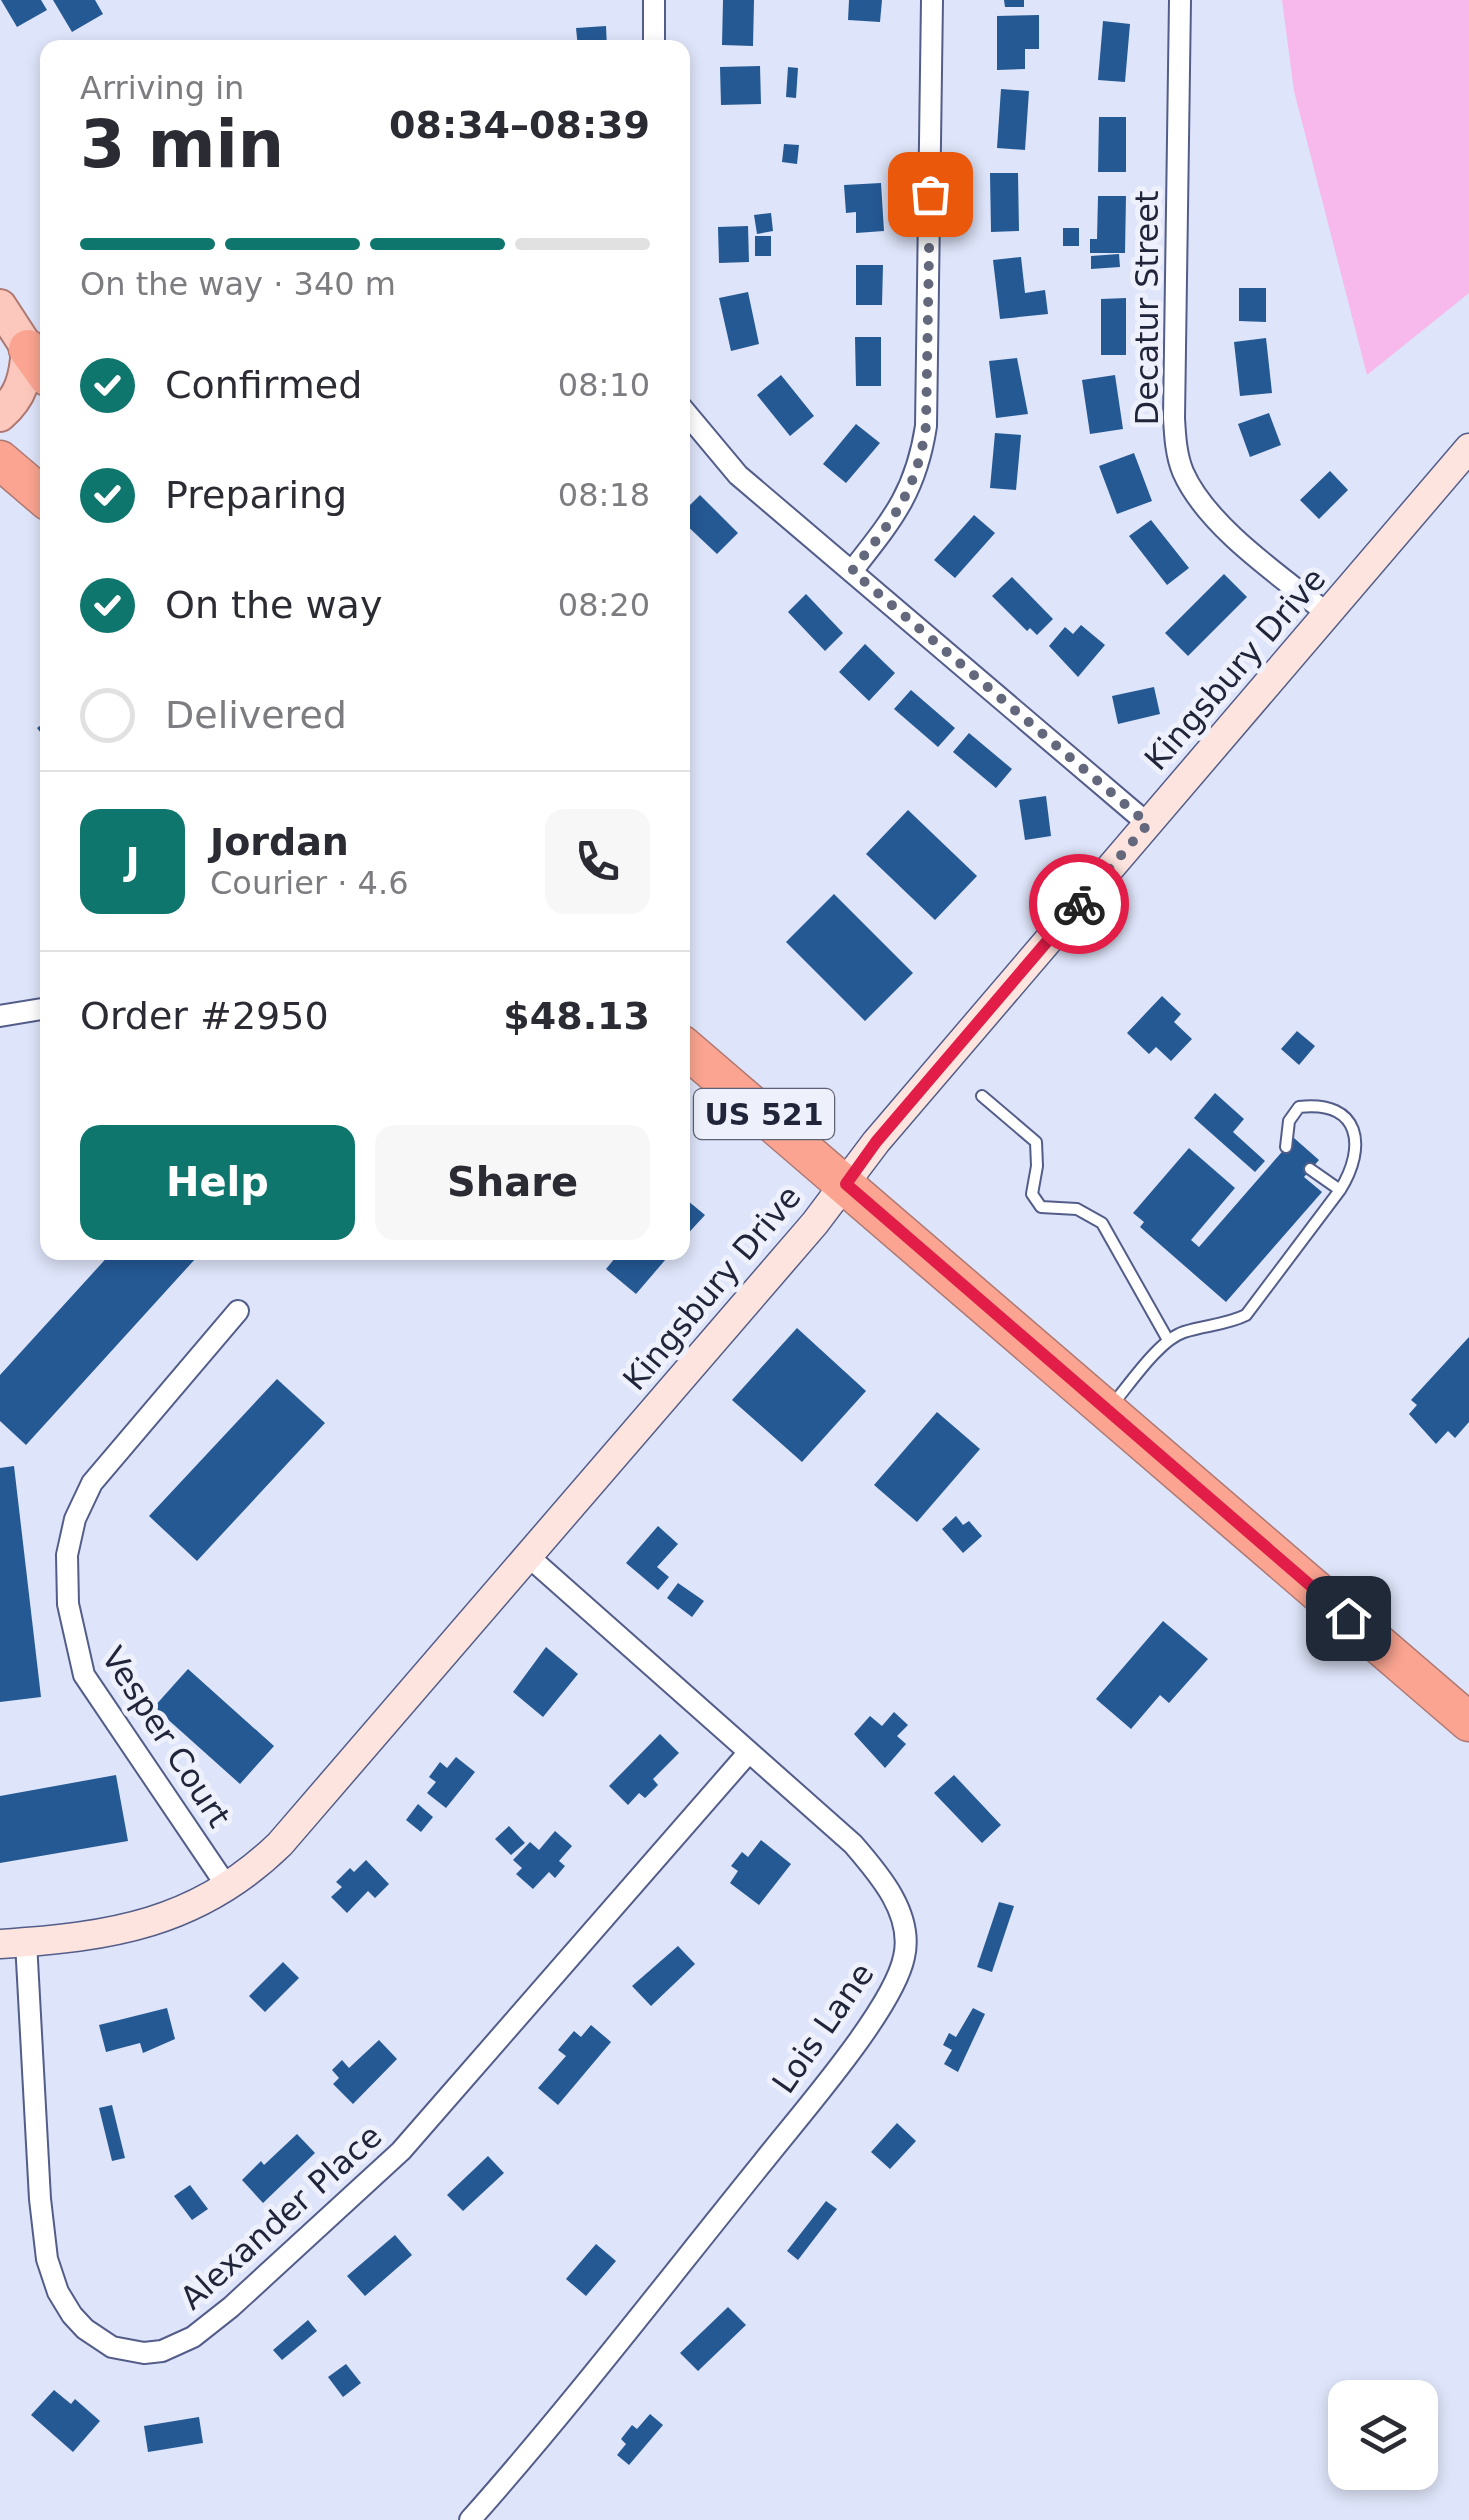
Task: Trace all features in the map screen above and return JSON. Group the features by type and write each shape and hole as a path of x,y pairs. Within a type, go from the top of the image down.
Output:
{"highway":[{"path":"0,460 40,494"},
{"name":"US 521","path":"690,1052 1469,1722"}],"main road":[{"path":"0,306 38,363 14,402 0,414"}],"street":[{"path":"654,0 654,40"},
{"path":"852,571 904,500 920,463 926,426 932,0"},
{"name":"Decatur Street","path":"1180,0 1174,418 1180,460 1191,486 1224,526 1328,614"},
{"path":"690,419 738,475 1148,824"},
{"name":"Kingsbury Drive","path":"13,1943 81,1938 161,1920 228,1888 253,1871 280,1844 1469,448"},
{"path":"0,1016 40,1009"},
{"name":"Vesper Court","path":"228,1888 84,1676 68,1604 67,1555 75,1519 92,1483 238,1311"},
{"name":"Lois Lane","path":"470,2520 563,2410 868,2026 894,1984 904,1960 906,1942 903,1921 877,1872 826,1818 528,1556"},
{"name":"Alexander Place","path":"13,1943 47,2258 58,2292 85,2330 100,2340 128,2351 162,2351 193,2337 232,2308 400,2151 749,1752"}],"lane":[{"path":"982,1096 1036,1142 1032,1194 1041,1207 1078,1209 1102,1224 1168,1340"},
{"path":"1108,1409 1168,1340 1246,1315 1340,1190 1352,1171 1357,1142 1351,1124 1339,1112 1320,1105 1299,1107 1289,1121 1286,1147"},
{"path":"1310,1169 1340,1190"}],"shaded area":[{"path":"1282,0 1469,0 1469,293 1367,375 1294,91"}],"building":[{"path":"1,0 41,0 47,10 17,27"},
{"path":"53,0 95,0 103,14 72,32"},
{"path":"723,0 754,0 753,46 722,45"},
{"path":"849,0 882,0 880,22 848,20"},
{"path":"1004,0 1024,0 1024,7 1005,7"},
{"path":"1039,15 1039,49 1025,49 1025,69 997,70 997,16"},
{"path":"1103,21 1130,24 1125,82 1098,80"},
{"path":"606,26 607,40 577,40 576,28"},
{"path":"760,66 761,104 721,105 720,67"},
{"path":"788,67 798,68 796,98 786,97"},
{"path":"1001,89 1029,91 1025,150 997,148"},
{"path":"1099,117 1126,117 1126,172 1098,172"},
{"path":"784,144 799,145 797,164 782,162"},
{"path":"990,173 1018,173 1019,231 991,232"},
{"path":"881,183 884,231 856,233 856,212 846,213 844,185"},
{"path":"1098,196 1126,196 1125,253 1090,253 1090,239 1097,239"},
{"path":"771,213 773,231 757,234 754,215"},
{"path":"748,226 749,262 719,263 718,227"},
{"path":"1063,228 1079,228 1079,246 1063,246"},
{"path":"755,236 771,236 771,256 755,256"},
{"path":"1119,254 1120,267 1091,269 1091,256"},
{"path":"1021,257 1025,293 1045,290 1048,314 1000,319 993,260"},
{"path":"856,265 883,265 882,305 856,305"},
{"path":"1239,288 1266,288 1266,322 1239,321"},
{"path":"748,292 759,344 731,351 719,298"},
{"path":"1126,298 1126,355 1101,355 1101,299"},
{"path":"855,337 881,337 881,386 856,386"},
{"path":"1266,338 1272,393 1240,396 1234,342"},
{"path":"1017,358 1028,414 996,418 989,361"},
{"path":"781,375 814,416 790,436 757,395"},
{"path":"1115,375 1123,429 1090,434 1082,380"},
{"path":"1269,413 1281,445 1250,457 1238,424"},
{"path":"856,424 880,443 846,483 823,464"},
{"path":"995,433 1021,435 1016,490 990,488"},
{"path":"1134,453 1152,501 1117,514 1099,466"},
{"path":"1330,471 1348,490 1319,519 1300,500"},
{"path":"700,495 738,533 717,554 690,529 690,505"},
{"path":"974,515 995,533 955,578 934,560"},
{"path":"1151,520 1189,568 1167,585 1129,536"},
{"path":"1224,574 1247,597 1188,656 1165,633"},
{"path":"1012,577 1053,619 1037,635 1030,628 1027,631 992,596"},
{"path":"806,594 843,633 825,651 788,612"},
{"path":"1081,625 1105,645 1078,677 1049,646 1065,627 1073,634"},
{"path":"865,644 895,673 869,701 839,672"},
{"path":"1154,687 1160,714 1118,724 1112,696"},
{"path":"911,690 955,728 938,747 894,709"},
{"path":"969,733 1012,769 996,788 953,752"},
{"path":"1046,796 1051,836 1025,840 1019,800"},
{"path":"908,810 977,876 935,920 866,854"},
{"path":"834,894 913,973 865,1021 786,942"},
{"path":"1162,996 1181,1014 1174,1022 1192,1039 1171,1061 1156,1047 1149,1054 1127,1033"},
{"path":"1297,1031 1315,1046 1299,1065 1281,1049"},
{"path":"1215,1093 1244,1119 1233,1132 1265,1161 1255,1172 1194,1118"},
{"path":"1294,1138 1319,1160 1304,1177 1322,1192 1226,1302 1140,1227 1144,1222 1133,1213 1189,1148 1235,1188 1191,1240 1199,1247"},
{"path":"690,1203 705,1215 690,1231"},
{"path":"105,1260 194,1260 26,1445 0,1421 0,1375"},
{"path":"613,1260 665,1260 636,1294 606,1269"},
{"path":"797,1328 866,1391 802,1462 732,1400"},
{"path":"1469,1337 1469,1422 1455,1438 1448,1431 1436,1444 1409,1414 1417,1405 1411,1400"},
{"path":"277,1379 325,1423 197,1561 149,1516"},
{"path":"937,1412 980,1449 917,1522 874,1485"},
{"path":"14,1466 41,1697 0,1702 0,1468"},
{"path":"956,1516 963,1525 969,1521 982,1536 963,1553 942,1529"},
{"path":"658,1526 678,1544 657,1567 669,1577 658,1590 626,1563"},
{"path":"678,1583 704,1601 692,1617 667,1598"},
{"path":"1163,1621 1208,1659 1169,1703 1160,1695 1131,1729 1096,1699"},
{"path":"546,1647 578,1674 543,1717 513,1692"},
{"path":"188,1669 274,1746 240,1784 154,1707"},
{"path":"894,1712 908,1725 897,1736 906,1744 885,1768 854,1734 870,1716 882,1726"},
{"path":"660,1734 679,1753 653,1779 658,1785 645,1798 639,1793 628,1805 609,1786"},
{"path":"456,1757 475,1772 446,1808 427,1793 436,1782 429,1777 440,1762 447,1768"},
{"path":"116,1775 128,1841 0,1863 0,1796"},
{"path":"954,1775 1001,1825 982,1843 934,1793"},
{"path":"418,1804 433,1817 421,1832 406,1820"},
{"path":"509,1826 525,1843 511,1855 495,1839"},
{"path":"555,1831 572,1846 559,1861 565,1866 555,1878 549,1872 533,1889 516,1874 522,1868 513,1860 530,1842 539,1850"},
{"path":"761,1840 791,1864 759,1905 730,1883 738,1871 731,1866 742,1852 748,1857"},
{"path":"366,1860 389,1884 375,1898 368,1891 347,1913 331,1897 342,1887 336,1882 350,1868 354,1872"},
{"path":"999,1902 1014,1906 992,1972 977,1967"},
{"path":"678,1946 695,1964 651,2006 632,1986"},
{"path":"283,1962 299,1978 265,2012 249,1996"},
{"path":"167,2008 175,2039 143,2053 140,2043 106,2052 99,2025"},
{"path":"973,2008 985,2014 958,2072 944,2064 952,2050 943,2045 949,2033 956,2037"},
{"path":"591,2025 611,2042 558,2105 538,2088 566,2056 558,2050 574,2031 581,2037"},
{"path":"379,2040 397,2059 353,2104 333,2084 339,2078 332,2070 342,2060 349,2068"},
{"path":"112,2105 125,2158 112,2161 99,2108"},
{"path":"897,2123 916,2141 890,2169 871,2152"},
{"path":"297,2134 315,2153 263,2203 242,2180"},
{"path":"488,2156 504,2173 463,2211 447,2195"},
{"path":"190,2185 208,2209 192,2220 174,2196"},
{"path":"826,2201 837,2209 798,2260 787,2251"},
{"path":"395,2235 412,2255 365,2296 347,2276"},
{"path":"596,2244 616,2261 586,2296 566,2279"},
{"path":"728,2307 746,2325 698,2371 680,2353"},
{"path":"308,2320 317,2331 282,2360 273,2350"},
{"path":"346,2364 361,2383 343,2397 328,2377"},
{"path":"54,2390 71,2404 75,2399 100,2421 73,2452 31,2415"},
{"path":"650,2414 663,2425 629,2465 617,2455 626,2444 621,2439 632,2425 637,2429"},
{"path":"199,2417 203,2443 148,2452 144,2426"}],"way so far":[{"path":"930,194 926,426 920,463 904,500 852,571 1148,824 1079,904"}],"route":[{"path":"1079,904 876,1142 846,1184 1348,1618"}]}
